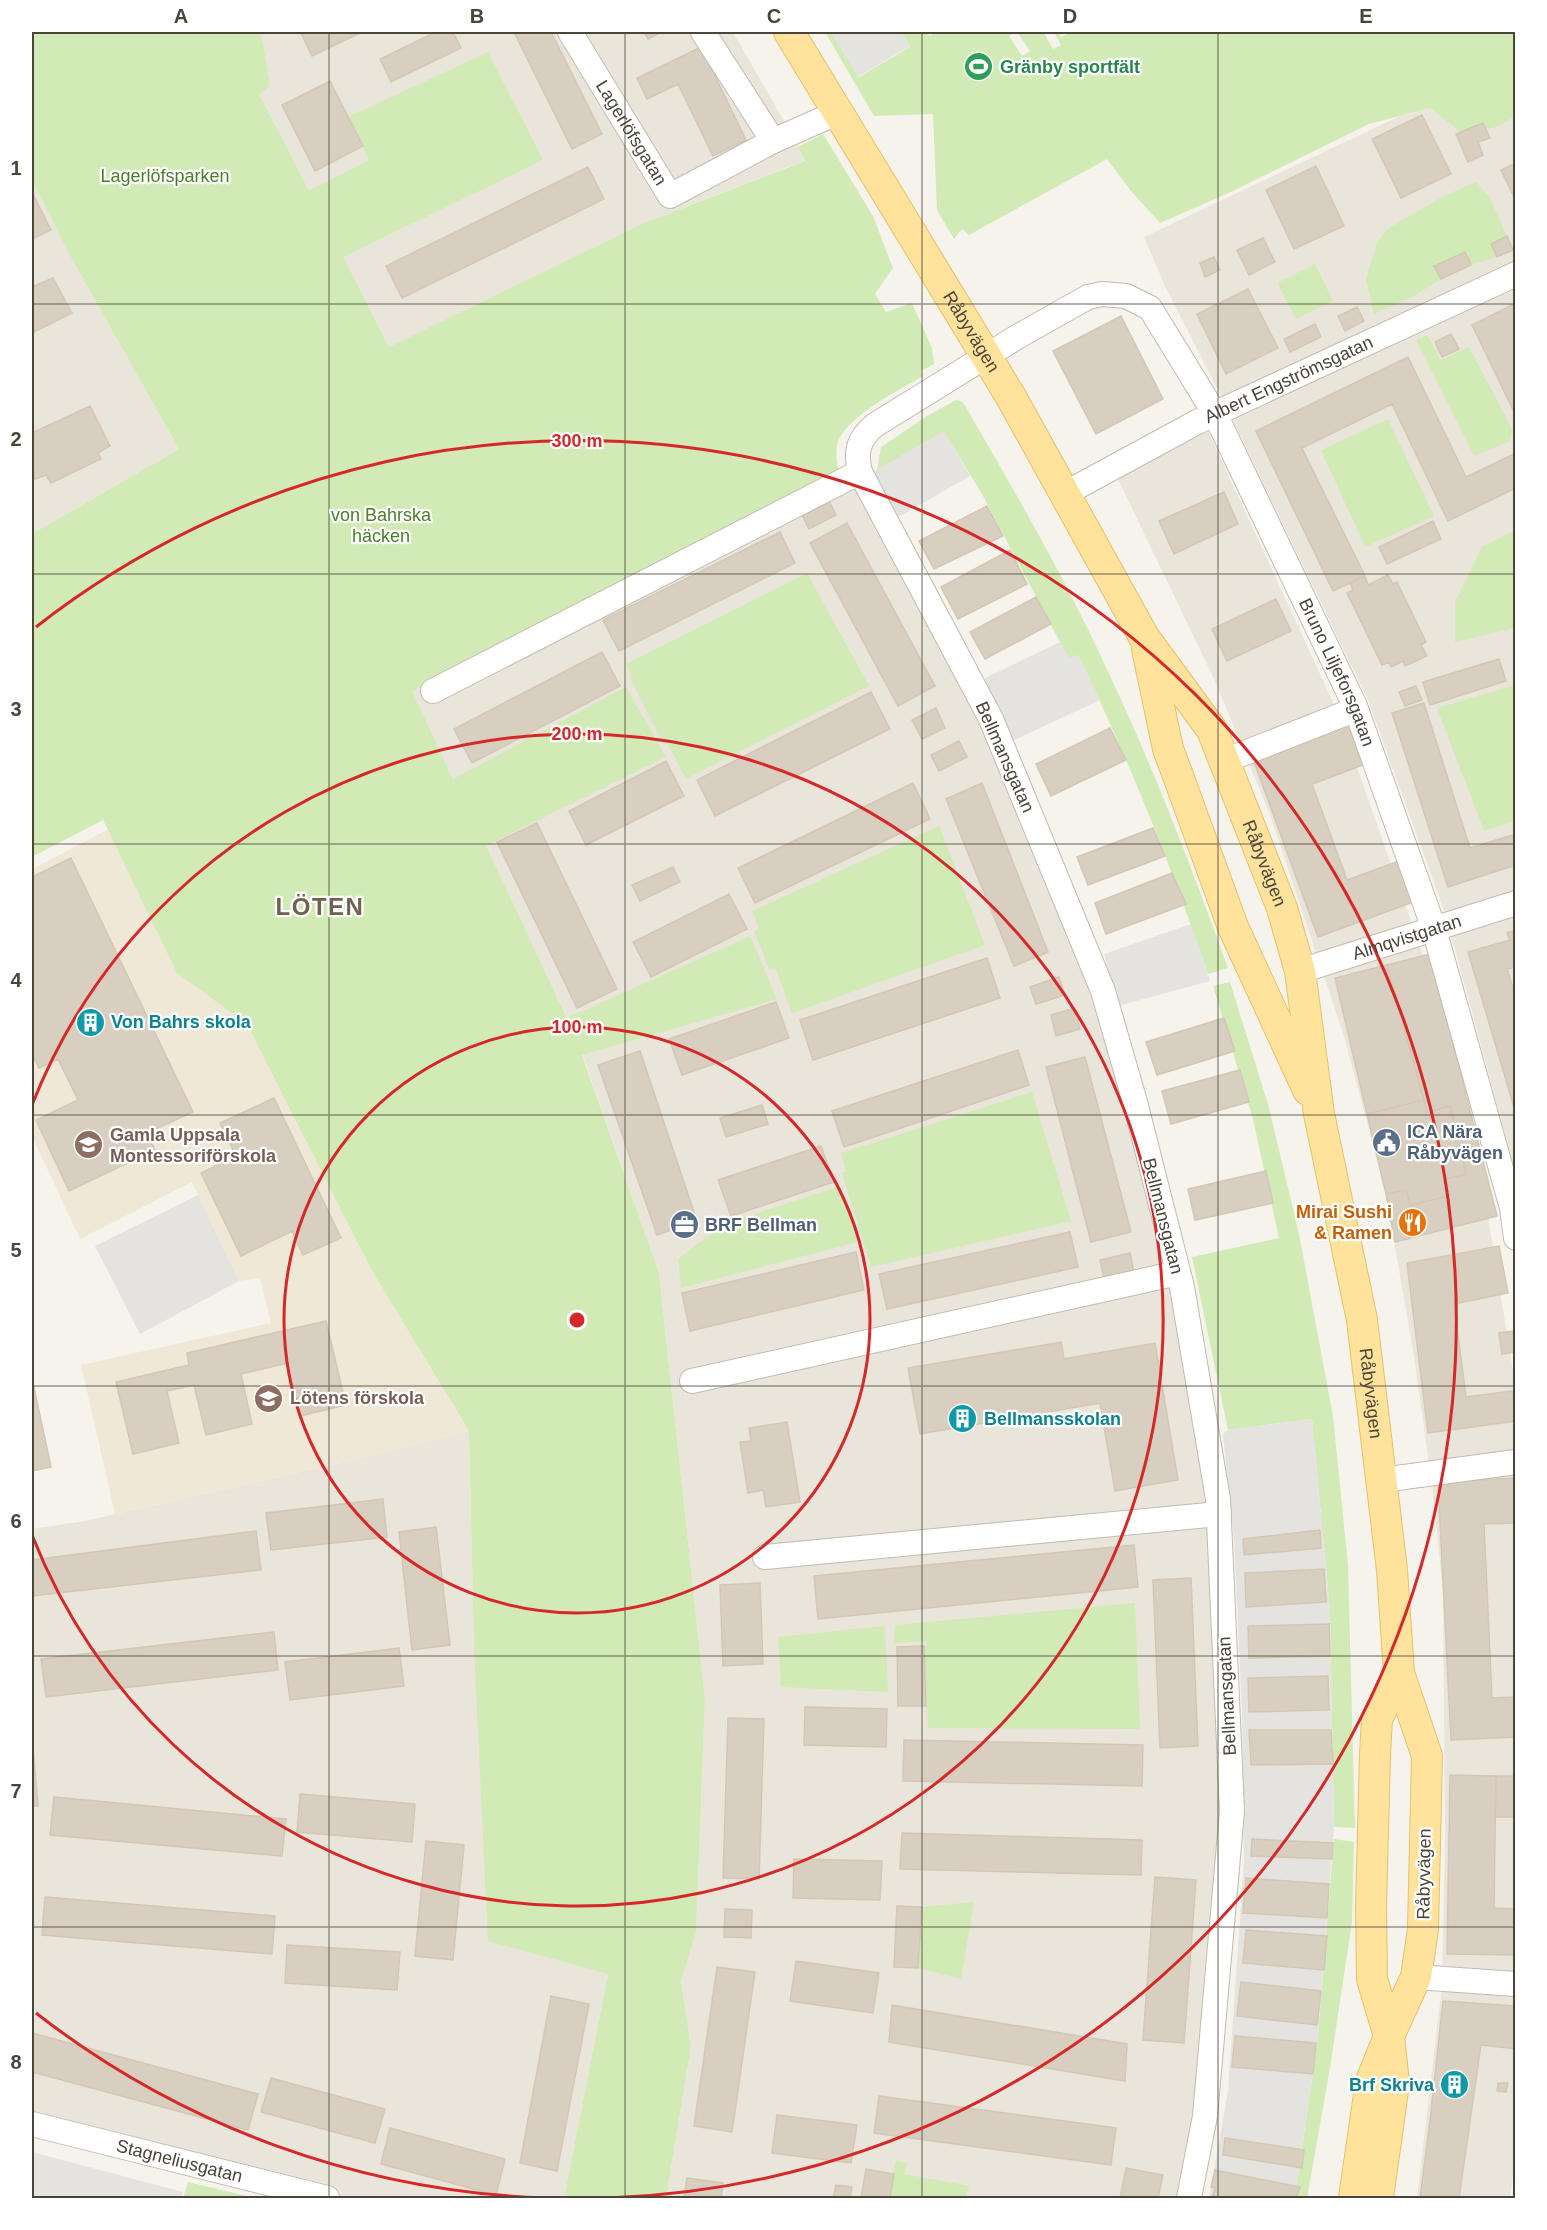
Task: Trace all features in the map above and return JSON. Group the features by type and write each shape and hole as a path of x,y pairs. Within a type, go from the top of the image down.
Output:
{"main road":[{"name":"Råbyvägen","path":"789,32 986,356 1066,493 1144,637 1212,730 1282,908 1300,971 1319,1114 1362,1320 1392,1570 1399,1673 1427,1756 1423,1929 1416,1977 1371,2081 1354,2199"},
{"name":"Råbyvägen","path":"1144,637 1168,749 1229,916 1275,1022 1319,1114"},
{"name":"Råbyvägen","path":"1378,2199 1394,2083 1389,2036 1372,1979 1373,1815 1377,1719 1399,1673"}],"street":[{"name":"Lagerlöfsgatan","path":"570,32 670,196 773,141 839,112"},
{"path":"703,32 773,141"},
{"name":"Albert Engströmsgatan","path":"1066,493 1215,414 1515,274"},
{"name":"Bruno Liljeforsgatan","path":"986,356 1089,297 1102,294 1126,296 1150,308 1215,414 1355,706 1434,929 1512,1208 1515,1238"},
{"name":"Bellmansgatan","path":"986,356 868,431 860,440 857,450 860,472 990,718 1103,991 1135,1102 1178,1273 1218,1499 1232,1810 1205,2116 1189,2199"},
{"path":"433,691 860,472"},
{"path":"1237,756 1344,714"},
{"name":"Almqvistgatan","path":"1300,971 1515,903"},
{"path":"692,1381 1178,1273"},
{"path":"1382,1480 1515,1462"},
{"path":"765,1557 1219,1514"},
{"path":"1416,1977 1515,1984"},
{"name":"Stagneliusgatan","path":"32,2124 327,2199"}],"shaded area":[{"path":"227,32 733,32 806,160 644,223 389,348"},
{"path":"831,32 901,32 910,46 858,77"},
{"path":"1430,108 1464,135 1494,128 1515,117 1515,1171 1446,916 1368,700 1227,408 1165,286 1144,237 1400,116"},
{"path":"32,181 69,254 179,449 32,534"},
{"path":"944,431 970,476 897,518 871,473"},
{"path":"1208,431 1338,713 1433,984 1488,1217 1516,1389 1516,2153 1510,2198 1417,2198 1442,1986 1445,1834 1443,1593 1432,1484 1414,1357 1386,1194 1344,1036 1269,812 1215,681 1117,477"},
{"path":"860,472 991,719 1103,991 1218,1499 1232,1811 1189,2198 666,2198 691,2047 681,1981 696,1932 705,1700 659,1273 576,1036 411,691"},
{"path":"1060,642 1069,659 1078,655 1100,700 1012,741 990,695 985,678"},
{"path":"379,703 371,1267 469,1431 115,1514 81,1365 271,1323 260,1278 239,1281 192,1182 80,1239 32,1136 32,869 105,831"},
{"path":"1191,924 1210,981 1118,1006 1104,954"},
{"path":"198,1195 239,1281 140,1334 95,1246"},
{"path":"1312,1419 1330,1611 1334,1827 1318,2036 1295,2198 1209,2198 1228,2091 1244,1861 1242,1711 1234,1541 1223,1434 1228,1430"},
{"path":"469,1431 474,1648 608,1974 564,2198 327,2198 32,2124 32,1529 85,1521"},
{"path":"32,2152 183,2192 181,2198 32,2198"}],"green space":[{"path":"32,32 261,32 270,86 259,94 309,191 369,160 348,117 488,52 543,160 343,257 389,347 644,223 805,161 798,147 823,134 873,216 893,268 875,294 886,312 912,303 932,348 934,364 921,371 923,376 873,406 849,425 836,449 839,475 412,691 453,779 626,687 666,757 486,846 567,1018 750,936 777,999 582,1055 659,1273 705,1699 696,1932 681,1981 691,2047 666,2198 564,2198 608,1974 488,1941 474,1648 469,1431 370,1267 247,1024 177,973 103,820 32,857 32,534 179,449 69,254 32,181"},
{"path":"825,32 831,32 859,77 910,47 901,32 927,32 929,36 937,32 1016,32 1009,36 1022,56 1030,51 1017,32 1047,32 1044,33 1053,49 1061,45 1054,32 1058,32 1061,37 1067,34 1066,32 1506,32 1508,34 1515,32 1515,117 1494,128 1464,135 1430,108 1369,124 1233,191 1160,223 1131,191 1107,159 969,235 962,229 954,239 937,210 933,114 874,116"},
{"path":"1476,182 1489,196 1507,236 1491,244 1497,257 1471,265 1464,252 1435,266 1441,279 1414,296 1374,314 1366,279 1376,245 1387,229 1444,196"},
{"path":"1315,264 1333,301 1296,319 1277,283"},
{"path":"1427,335 1441,360 1469,347 1512,429 1510,441 1474,456 1416,340"},
{"path":"956,400 963,402 1058,571 1127,712 1187,857 1228,968 1208,974 1148,812 1078,655 1069,659 982,494 944,432 877,470 881,447 927,416"},
{"path":"1388,419 1434,516 1365,547 1321,450"},
{"path":"1515,530 1515,628 1455,642 1455,602 1482,547"},
{"path":"807,573 869,686 686,779 668,744 664,745 630,677 632,676 626,664"},
{"path":"1515,685 1515,821 1484,831 1437,708"},
{"path":"939,826 985,945 792,1013 775,968 769,969 754,931 759,928 752,911"},
{"path":"1230,982 1268,1104 1299,1234 1333,1416 1348,1565 1355,1828 1334,1827 1330,1611 1312,1419 1228,1430 1192,1257 1279,1238 1253,1119 1213,986"},
{"path":"1032,1092 1071,1221 871,1267 842,1173 846,1171 841,1153"},
{"path":"840,1186 858,1242 681,1288 678,1259 724,1224"},
{"path":"1135,1603 1140,1729 928,1728 924,1646 927,1646 927,1641 894,1643 895,1625"},
{"path":"885,1626 888,1692 781,1687 778,1637"},
{"path":"1334,1839 1354,1842 1352,1922 1307,2198 1295,2198 1318,2036"},
{"path":"974,1902 961,1979 918,1968 922,1907"},
{"path":"896,2161 907,2163 904,2174 969,2186 966,2198 888,2198"},
{"path":"188,2182 255,2198 183,2198"}],"building":[{"path":"362,32 312,56 301,33"},
{"path":"436,32 453,32 461,48 391,82 380,59"},
{"path":"514,32 551,32 602,134 572,149"},
{"path":"644,32 662,32 648,39"},
{"path":"701,47 746,140 713,156 678,84 647,99 637,78"},
{"path":"330,81 363,146 315,171 282,105"},
{"path":"1422,115 1451,174 1401,198 1372,139"},
{"path":"1483,123 1490,138 1478,142 1483,155 1468,162 1456,134"},
{"path":"1516,163 1516,201 1501,170"},
{"path":"1316,166 1344,226 1294,249 1266,190"},
{"path":"588,167 604,199 402,298 386,266"},
{"path":"32,192 51,230 32,239"},
{"path":"1507,236 1513,250 1497,257 1491,244"},
{"path":"1263,238 1275,262 1249,275 1237,250"},
{"path":"1465,252 1471,265 1441,279 1434,266"},
{"path":"1214,257 1220,270 1205,277 1200,263"},
{"path":"53,278 72,313 32,333 32,281 34,286"},
{"path":"1248,289 1278,348 1226,374 1197,314"},
{"path":"1516,303 1516,416 1472,325"},
{"path":"1357,307 1364,321 1345,331 1338,316"},
{"path":"1121,316 1163,399 1096,434 1053,351"},
{"path":"1315,324 1321,337 1290,352 1284,339"},
{"path":"1451,334 1459,349 1442,357 1435,342"},
{"path":"1408,357 1466,477 1516,453 1516,488 1448,521 1392,404 1302,448 1365,576 1333,591 1256,431"},
{"path":"90,406 110,446 98,453 101,459 51,483 46,475 35,479 32,473 32,433"},
{"path":"1224,492 1238,524 1174,554 1159,521"},
{"path":"829,501 836,515 809,529 802,515"},
{"path":"987,506 1003,536 934,569 919,541"},
{"path":"1433,521 1441,539 1387,564 1379,547"},
{"path":"847,523 935,686 898,706 810,543"},
{"path":"780,532 795,563 619,651 603,620"},
{"path":"1010,550 1027,584 958,619 941,587"},
{"path":"1388,575 1393,584 1397,582 1426,642 1421,645 1427,656 1405,666 1403,661 1391,667 1389,662 1382,665 1347,593 1353,590 1350,583 1365,576 1368,585"},
{"path":"1036,597 1051,624 985,659 970,632"},
{"path":"1276,599 1291,631 1227,661 1212,629"},
{"path":"602,652 620,686 472,763 454,729"},
{"path":"1499,659 1506,681 1430,705 1423,682"},
{"path":"1416,686 1422,700 1405,706 1399,692"},
{"path":"871,692 890,729 715,816 697,780"},
{"path":"1424,703 1470,848 1516,834 1516,865 1448,887 1392,713"},
{"path":"936,708 945,728 922,739 912,720"},
{"path":"1348,724 1363,765 1312,784 1347,880 1399,861 1413,902 1318,937 1253,759"},
{"path":"1110,728 1126,760 1051,796 1036,764"},
{"path":"959,741 967,757 939,771 931,755"},
{"path":"666,761 684,796 586,845 569,811"},
{"path":"913,783 930,819 755,903 738,868"},
{"path":"982,783 1048,952 1014,966 946,799"},
{"path":"537,823 617,989 577,1008 497,842"},
{"path":"1153,828 1165,856 1088,885 1077,857"},
{"name":"Von Bahrs skola","path":"71,858 193,1112 147,1133 155,1150 69,1191 36,1120 78,1100 58,1059 39,1068 32,1053 32,877"},
{"path":"673,867 680,882 640,901 632,885"},
{"path":"1172,873 1186,904 1106,934 1095,903"},
{"path":"729,894 747,929 651,977 633,942"},
{"path":"1516,930 1516,967 1507,969 1516,997 1516,1114 1468,952 1510,940 1507,933"},
{"path":"1430,954 1497,1216 1395,1242 1386,1194 1406,1190 1410,1205 1450,1196 1446,1179 1466,1174 1450,1106 1427,1112 1387,965"},
{"path":"987,958 1000,998 813,1060 800,1020"},
{"path":"1387,965 1424,1100 1367,1114 1335,978"},
{"path":"1059,977 1065,995 1036,1004 1030,987"},
{"path":"776,1002 789,1038 682,1075 669,1039"},
{"path":"1075,1008 1080,1029 1056,1036 1051,1015"},
{"path":"1224,1018 1235,1051 1157,1075 1146,1042"},
{"path":"1018,1050 1029,1085 844,1147 832,1111"},
{"path":"640,1051 697,1221 657,1235 598,1065"},
{"path":"1085,1057 1131,1232 1091,1242 1046,1067"},
{"path":"1240,1070 1249,1102 1171,1124 1162,1091"},
{"path":"274,1098 341,1238 303,1255 292,1231 241,1256 201,1173 236,1156 220,1123"},
{"path":"1424,1100 1427,1112 1450,1106 1466,1174 1446,1179 1450,1196 1410,1205 1406,1190 1386,1194 1367,1114"},
{"path":"762,1105 768,1124 726,1137 720,1118"},
{"path":"821,1146 834,1182 731,1216 718,1180"},
{"path":"1266,1171 1273,1203 1195,1220 1188,1189"},
{"path":"1070,1232 1078,1267 887,1309 879,1274"},
{"path":"1499,1246 1508,1293 1454,1304 1466,1397 1512,1391 1516,1421 1428,1433 1407,1263"},
{"path":"856,1252 864,1290 690,1331 682,1293"},
{"path":"1130,1253 1134,1273 1104,1279 1100,1260"},
{"path":"326,1321 346,1405 300,1416 288,1363 241,1374 252,1424 206,1435 194,1385 167,1391 179,1443 133,1454 116,1382 189,1365 187,1353"},
{"path":"1513,1331 1515,1352 1502,1354 1499,1333"},
{"name":"Bellmansskolan","path":"1061,1342 1064,1359 1155,1343 1178,1480 1115,1491 1100,1403 920,1434 908,1368"},
{"path":"32,1378 51,1467 32,1471"},
{"path":"787,1422 800,1502 766,1507 763,1490 748,1493 740,1442 751,1441 749,1428"},
{"path":"1516,1478 1516,1523 1484,1524 1492,1698 1516,1697 1516,1737 1451,1740 1438,1482"},
{"path":"383,1499 387,1537 271,1550 266,1513"},
{"path":"436,1527 450,1645 412,1650 399,1532"},
{"path":"1320,1530 1321,1548 1244,1555 1243,1539"},
{"path":"256,1531 261,1570 32,1596 32,1560"},
{"path":"1134,1545 1138,1587 818,1619 814,1576"},
{"path":"1324,1569 1326,1602 1246,1607 1245,1573"},
{"path":"1191,1578 1198,1746 1160,1748 1153,1580"},
{"path":"760,1583 763,1664 723,1666 720,1585"},
{"path":"1329,1624 1330,1656 1249,1658 1248,1626"},
{"path":"274,1632 278,1670 46,1697 41,1659"},
{"path":"924,1646 926,1706 898,1706 897,1647"},
{"path":"399,1648 404,1686 290,1700 285,1662"},
{"path":"1328,1676 1329,1710 1249,1712 1248,1678"},
{"path":"805,1707 887,1709 886,1747 804,1745"},
{"path":"728,1718 764,1719 759,1879 723,1878"},
{"path":"1249,1730 1331,1730 1333,1764 1251,1765"},
{"path":"32,1737 38,1806 32,1806"},
{"path":"904,1740 1143,1745 1142,1786 903,1781"},
{"path":"1450,1775 1496,1776 1494,1908 1516,1909 1516,1955 1447,1954"},
{"path":"1496,1776 1516,1776 1516,1817 1495,1817"},
{"path":"300,1794 415,1804 412,1842 297,1832"},
{"path":"54,1797 286,1819 282,1856 50,1835"},
{"path":"902,1833 1142,1840 1141,1875 900,1869"},
{"path":"1252,1839 1333,1843 1332,1859 1251,1856"},
{"path":"426,1841 464,1845 453,1960 415,1956"},
{"path":"794,1859 882,1861 880,1900 793,1898"},
{"path":"1155,1877 1196,1880 1184,2043 1143,2040"},
{"path":"1246,1878 1329,1884 1327,1918 1243,1913"},
{"path":"45,1897 275,1916 272,1954 42,1935"},
{"path":"897,1906 922,1907 918,1968 894,1967"},
{"path":"725,1909 752,1910 751,1938 724,1937"},
{"path":"1246,1930 1327,1936 1324,1970 1243,1963"},
{"path":"287,1945 400,1952 397,1990 285,1983"},
{"path":"796,1961 879,1973 873,2013 790,2001"},
{"path":"717,1967 755,1972 732,2132 694,2126"},
{"path":"1241,1982 1321,1991 1317,2025 1237,2016"},
{"path":"551,1996 589,2004 557,2171 520,2163"},
{"name":"Brf Skriva","path":"1443,2001 1516,2006 1516,2049 1481,2045 1459,2198 1420,2198 1430,2121"},
{"path":"892,2005 1127,2044 1125,2081 889,2042"},
{"path":"32,2033 258,2094 248,2130 32,2072"},
{"path":"1235,2036 1316,2043 1313,2074 1232,2067"},
{"path":"271,2078 385,2109 375,2143 261,2112"},
{"path":"1498,2083 1508,2083 1506,2092 1497,2091"},
{"path":"879,2096 1116,2128 1111,2165 874,2133"},
{"path":"777,2115 857,2125 851,2163 772,2153"},
{"path":"390,2128 505,2159 496,2195 381,2164"},
{"path":"1225,2138 1304,2150 1302,2168 1223,2155"},
{"path":"1126,2168 1163,2175 1158,2198 1120,2198"},
{"path":"866,2169 894,2174 890,2198 861,2198"},
{"path":"1215,2170 1300,2187 1296,2198 1212,2198 1215,2188 1211,2187"},
{"path":"687,2178 723,2183 721,2198 684,2198"},
{"path":"836,2185 852,2187 850,2198 833,2198"}],"place":[{"name":"Gränby sportfält","path":"979,67"},
{"name":"Von Bahrs skola","path":"90,1022"},
{"name":"ICA Nära Råbyvägen","path":"1386,1142"},
{"name":"Gamla Uppsala Montessoriförskola","path":"89,1145"},
{"name":"Mirai Sushi & Ramen","path":"1413,1222"},
{"name":"BRF Bellman","path":"684,1225"},
{"name":"Lötens förskola","path":"269,1398"},
{"name":"Bellmansskolan","path":"963,1419"},
{"name":"Brf Skriva","path":"1455,2085"}],"district":[{"name":"LÖTEN","path":"320,906"}],"park label":[{"name":"Lagerlöfsparken","path":"165,176"},
{"name":"von Bahrska häcken","path":"381,525"}]}
